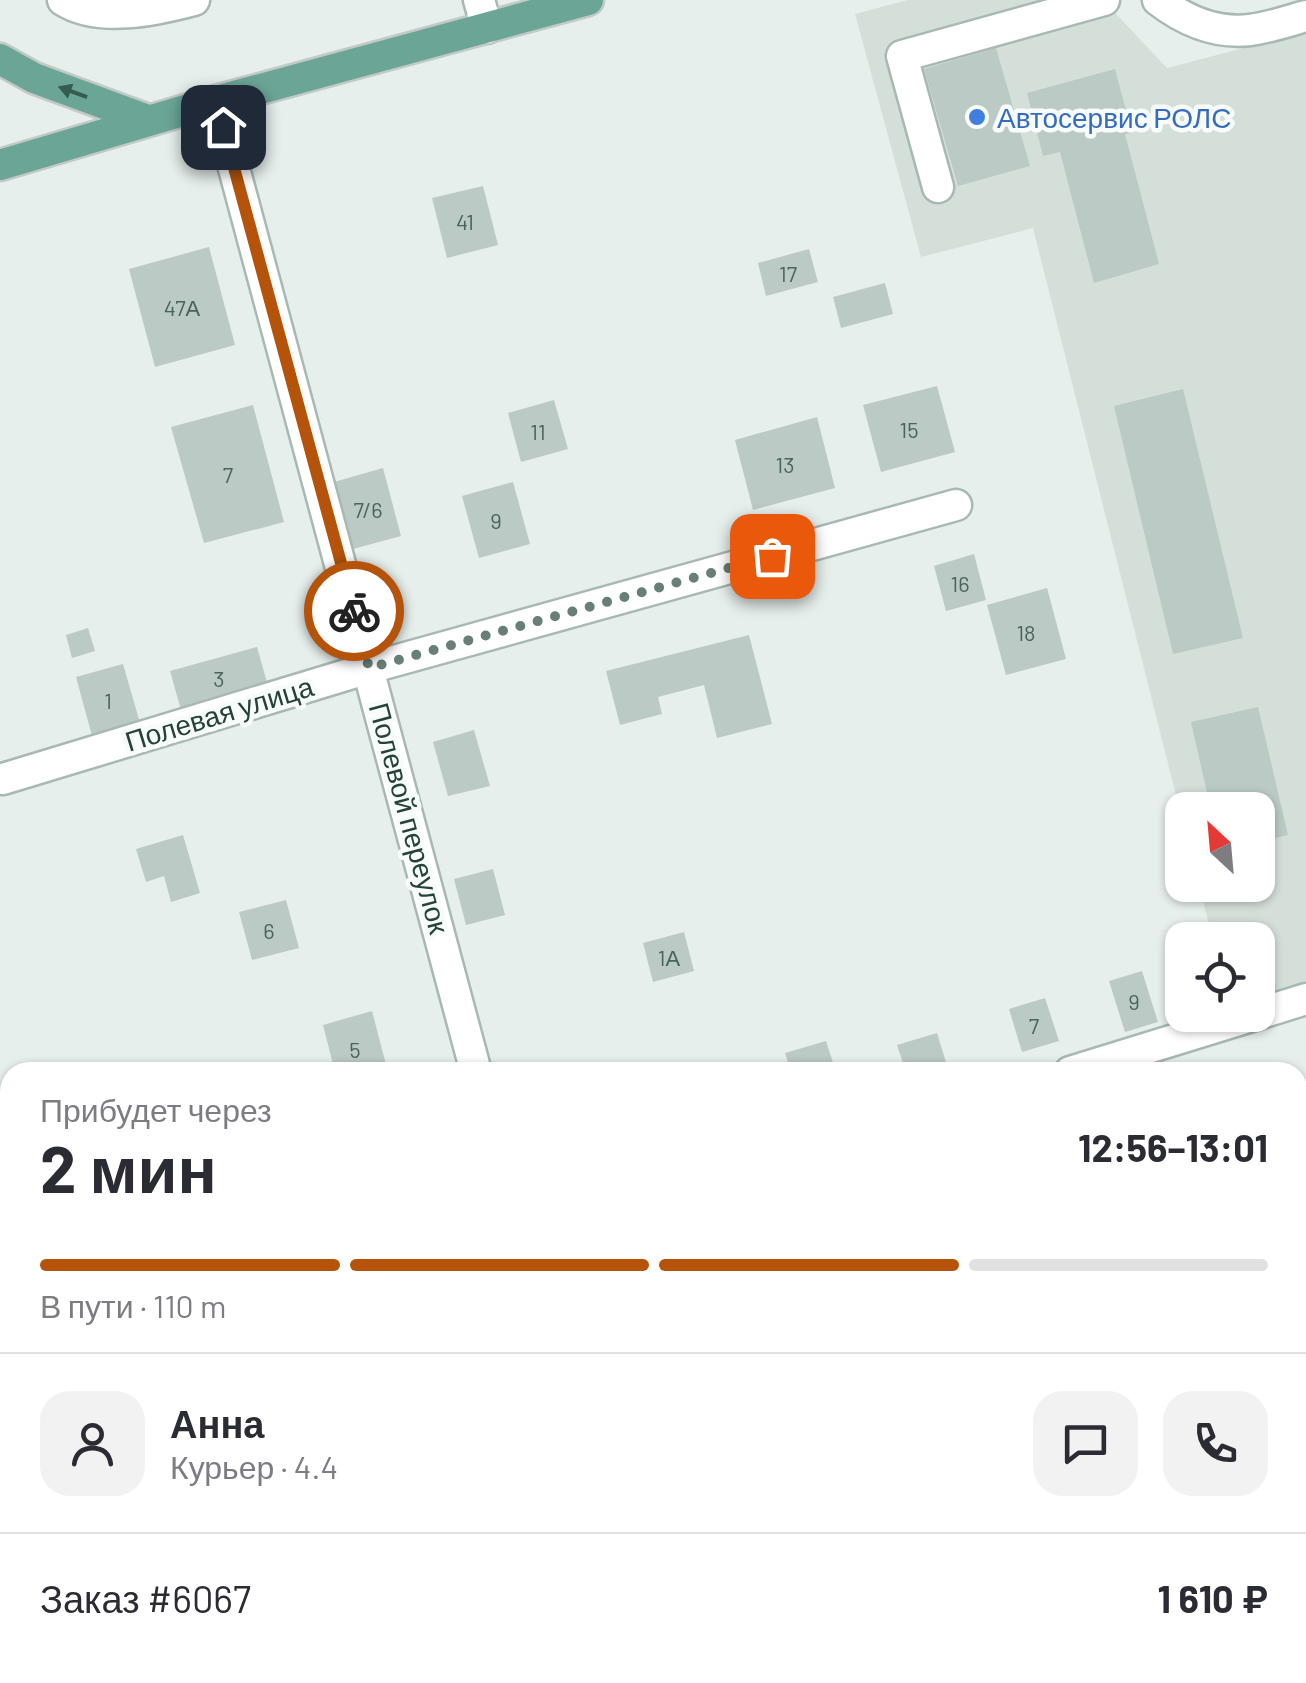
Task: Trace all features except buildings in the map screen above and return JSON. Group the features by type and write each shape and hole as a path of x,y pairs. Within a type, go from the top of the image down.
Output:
{"main road":[{"path":"0,165 216,101 483,14 588,0"},
{"path":"0,59 34,78 148,120"}],"street":[{"path":"64,0 108,13 155,10 194,0"},
{"path":"938,187 902,56 1104,0"},
{"path":"1158,0 1178,15 1220,30 1250,30 1306,16"},
{"name":"Полевой переулок","path":"216,101 475,1062"},
{"name":"Полевая улица","path":"3,779 369,668 956,505"},
{"path":"1275,1009 1306,999"},
{"path":"1103,1062 1201,1032"}],"shaded area":[{"path":"908,0 1103,0 1167,68 1306,32 1306,982 1275,992 1275,922 1208,922 1203,902 1275,902 1275,792 1175,792 1033,228 921,257 855,14"}],"way so far":[{"path":"354,611 369,668 772,556"}],"place":[{"name":"Автосервис РОЛС","path":"977,117"}],"route":[{"path":"223,127 354,611"}]}
